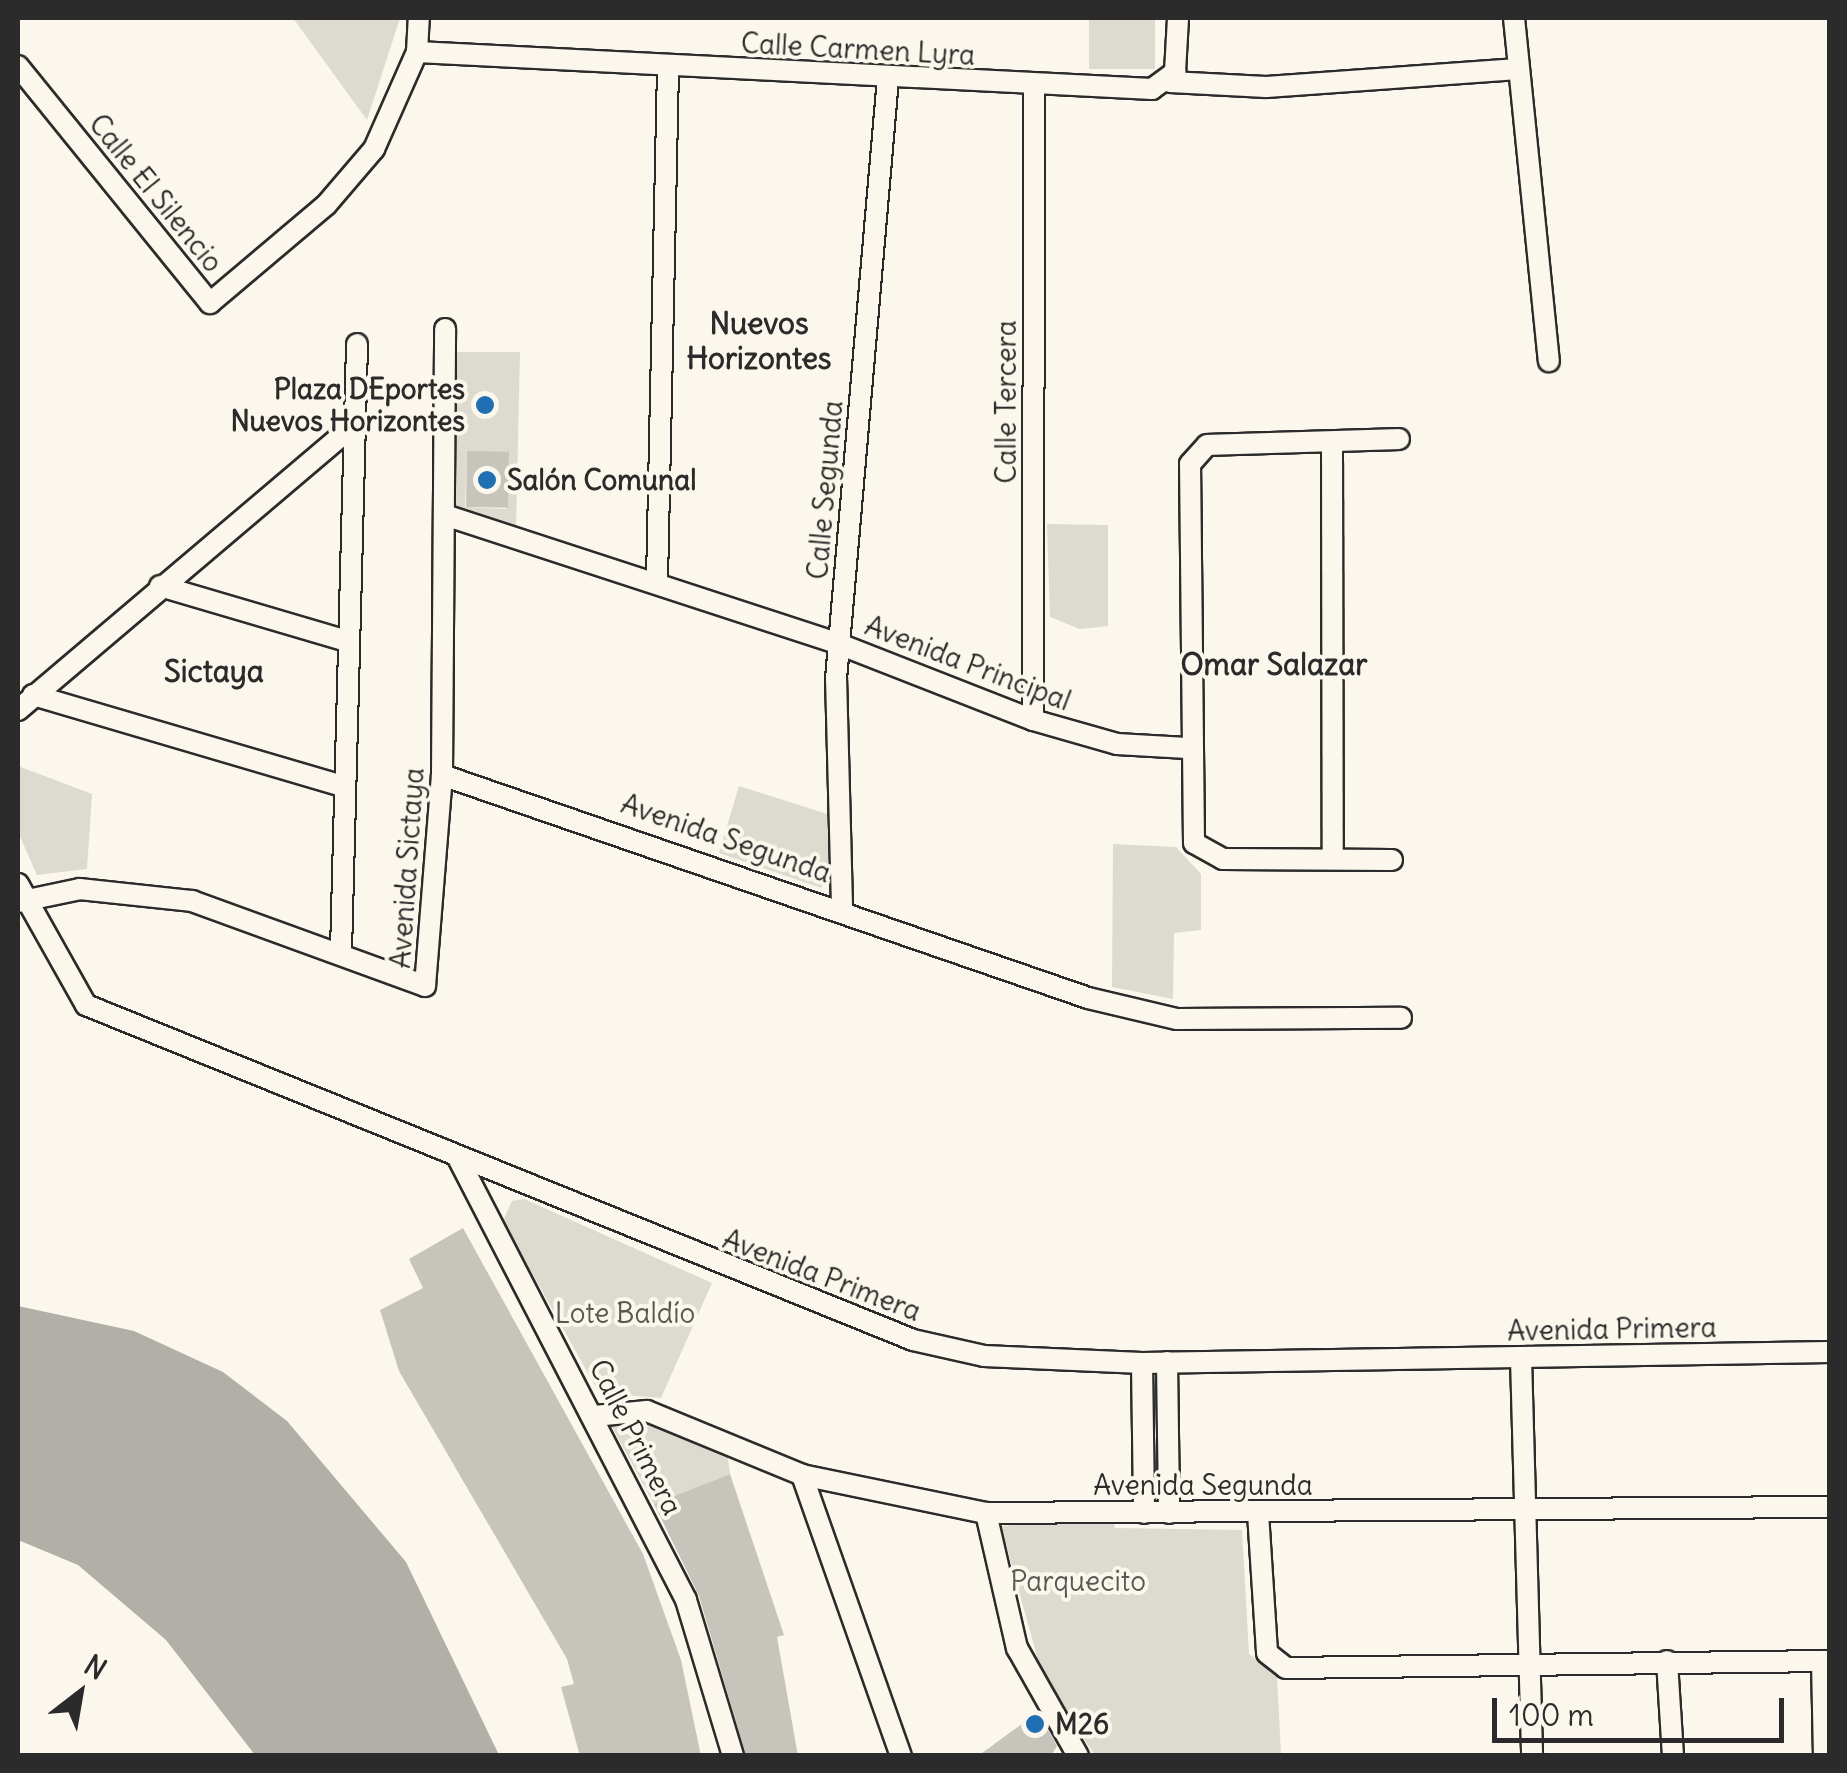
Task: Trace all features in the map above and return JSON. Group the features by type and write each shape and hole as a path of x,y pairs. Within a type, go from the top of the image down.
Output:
{"street":[{"name":"Calle El Silencio","path":"18,66 210,303 326,205 374,149 417,52 419,18"},
{"path":"1178,18 1170,82 1266,88 1518,68"},
{"path":"1514,18 1549,361"},
{"name":"Calle Carmen Lyra","path":"417,52 888,80 1170,82"},
{"path":"656,581 668,68"},
{"name":"Calle Segunda","path":"842,906 839,644 888,80"},
{"name":"Calle Tercera","path":"1033,720 1034,84"},
{"name":"Avenida Sictaya","path":"20,895 80,889 177,898 341,952 425,986 442,775 448,516 446,329"},
{"path":"341,952 357,344"},
{"path":"25,702 356,422"},
{"path":"1392,860 1199,852 1187,748 1192,455 1207,445 1399,439"},
{"path":"1332,443 1333,859"},
{"name":"Avenida Principal","path":"448,516 839,644 1033,720 1117,744 1187,748"},
{"path":"160,586 348,641"},
{"path":"25,702 343,786"},
{"name":"Avenida Segunda","path":"442,775 842,906 1088,998 1177,1019 1401,1018"},
{"name":"Avenida Primera","path":"20,895 86,1005 913,1340 984,1356 1142,1363 1830,1352"},
{"name":"Calle Primera","path":"458,1158 686,1600 733,1756"},
{"path":"1521,1358 1532,1756"},
{"path":"1168,1362 1170,1513"},
{"path":"1142,1363 1144,1512"},
{"name":"Avenida Segunda","path":"594,1416 647,1411 687,1421 802,1475 986,1513 1830,1508"},
{"path":"802,1475 901,1756"},
{"path":"986,1513 1017,1648 1078,1755"},
{"path":"1258,1513 1274,1662 1826,1661 1824,1756"},
{"path":"1668,1661 1673,1756"}],"green space":[{"path":"293,18 400,18 367,120"},
{"path":"1089,18 1155,18 1155,69 1089,69"},
{"path":"452,352 520,352 516,528 453,511","holes":["467,451 509,453 506,509 465,507"]},
{"path":"1047,524 1108,525 1108,626 1080,629 1050,617"},
{"path":"18,766 92,794 87,869 37,875 18,832"},
{"path":"739,786 830,815 835,869 821,888 719,853"},
{"path":"1113,844 1176,847 1201,874 1201,930 1174,933 1173,999 1112,987"},
{"name":"Lote Baldío","path":"524,1199 712,1283 661,1398 599,1393 503,1221 512,1201"},
{"path":"606,1416 672,1418 726,1443 730,1474 654,1504"},
{"name":"Parquecito","path":"1112,1518 1115,1528 1242,1530 1249,1654 1277,1675 1281,1754 1516,1755 1095,1755 1044,1682 1001,1526"}],"shaded area":[{"path":"18,1306 134,1331 223,1372 287,1421 406,1562 499,1755 255,1755 166,1640 78,1565 18,1540"}],"building":[{"name":"Salón Comunal","path":"467,451 509,452 508,508 466,507"},
{"path":"463,1228 643,1554 681,1660 701,1756 580,1756 561,1687 574,1684 567,1659 399,1371 380,1310 423,1288 409,1259"},
{"path":"730,1474 784,1635 777,1637 798,1756 746,1756 699,1596 654,1504"},
{"name":"M26","path":"1038,1712 1057,1746 1051,1756 978,1756"}],"place":[{"name":"Plaza DEportes Nuevos Horizontes","path":"485,405"},
{"name":"Salón Comunal","path":"487,480"},
{"name":"M26","path":"1035,1724"}],"district":[{"name":"Nuevos Horizontes","path":"759,340"},
{"name":"Omar Salazar","path":"1274,664"},
{"name":"Sictaya","path":"214,671"}]}
